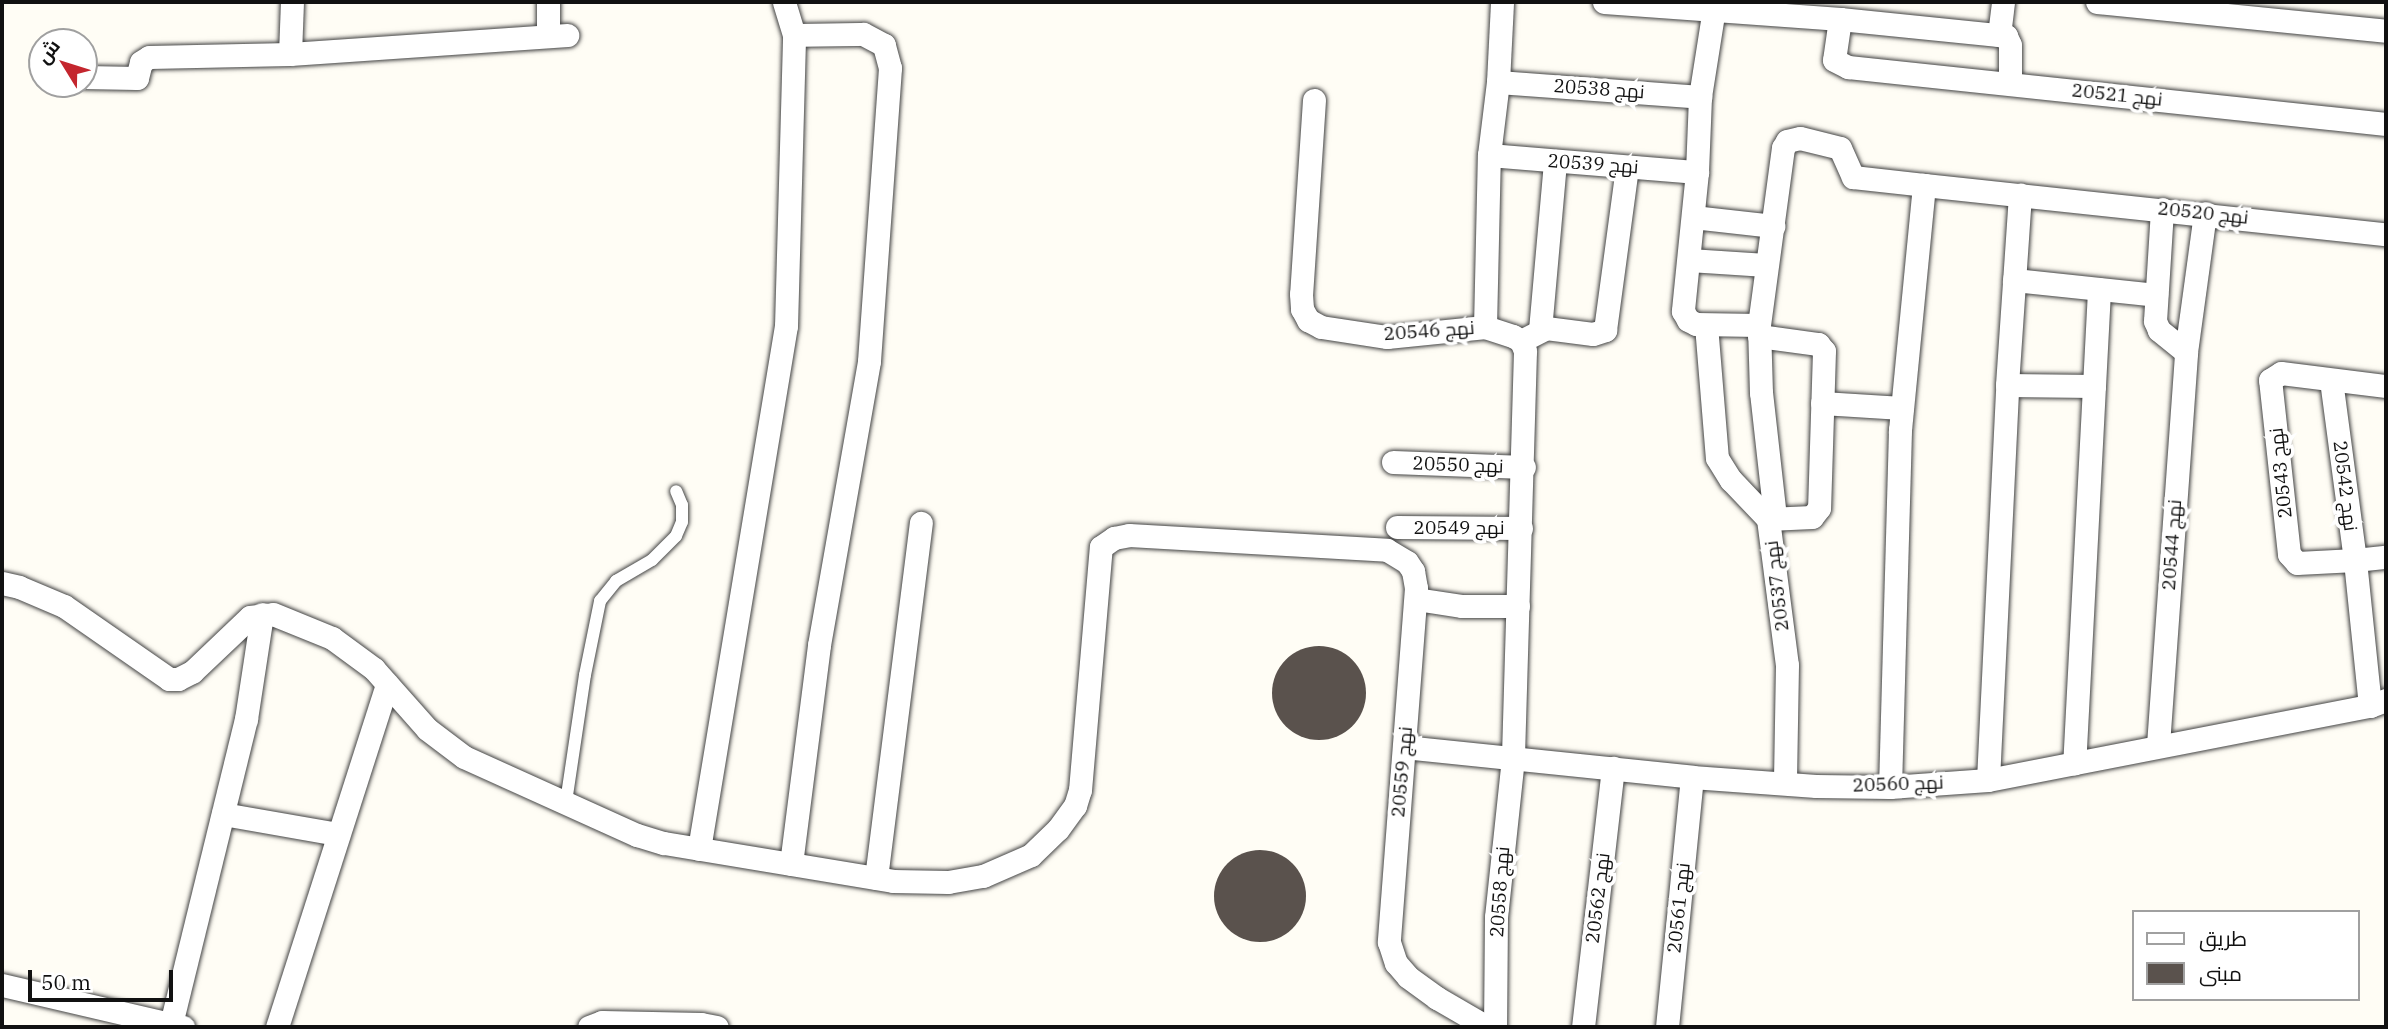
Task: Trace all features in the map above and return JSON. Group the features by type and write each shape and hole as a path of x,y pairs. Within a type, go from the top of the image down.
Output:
{"street":[{"path":"290,54 292,2"},
{"path":"98,77 136,78 141,62 149,57 290,54 557,35 548,2"},
{"path":"699,849 786,326 794,35 784,2"},
{"path":"1485,327 1489,155 1498,82 1502,2"},
{"path":"1605,2 1685,9 1714,6 1999,35 2010,40 2010,83"},
{"path":"1999,35 2003,2"},
{"path":"2097,2 2386,31"},
{"path":"1693,217 1773,226 1759,331 1761,393 1772,518 1812,517 1818,512 1824,351 1821,346 1759,331 1691,322 1683,311 1693,217 1700,97 1714,6"},
{"name":"نهج 20521","path":"1840,19 1834,60 1848,67 2386,124"},
{"path":"792,864 819,645 869,362 890,68 884,45 863,34 794,35"},
{"name":"نهج 20538","path":"1498,82 1700,97"},
{"name":"نهج 20546","path":"1314,100 1301,294 1302,309 1308,320 1321,327 1387,337 1485,327 1531,335 1593,334 1605,330 1627,167"},
{"name":"نهج 20520","path":"1773,226 1783,148 1787,141 1795,139 1840,148 1853,177 2386,233"},
{"name":"نهج 20539","path":"1489,155 1627,167 1697,165"},
{"path":"1513,758 1524,467 1525,351 1531,335 1555,161"},
{"path":"1890,787 1902,408 1924,185"},
{"path":"1988,780 2007,385 2020,194"},
{"path":"2162,209 2156,326 2183,350"},
{"name":"نهج 20544","path":"2158,746 2183,350 2204,212"},
{"path":"1689,260 1766,265"},
{"path":"2014,280 2156,295"},
{"path":"2074,763 2099,289"},
{"name":"نهج 20537","path":"1706,325 1717,457 1731,480 1772,518 1787,665 1785,783"},
{"name":"نهج 20543","path":"2331,380 2281,373 2270,380 2290,554 2297,563 2355,560"},
{"path":"2331,380 2386,386"},
{"name":"نهج 20542","path":"2331,380 2355,560 2378,703"},
{"path":"2007,385 2094,386"},
{"path":"1822,403 1902,408"},
{"name":"نهج 20550","path":"1393,462 1524,467"},
{"path":"876,878 921,523"},
{"name":"نهج 20549","path":"1397,527 1521,528"},
{"path":"2,583 19,587 64,606 169,679 178,679 192,673 250,617 273,614 332,638 374,668 428,729 464,757 637,835 699,849 876,878 948,882 984,876 1031,855 1058,829 1075,806 1080,790 1098,563 1101,547 1114,538 1129,535 1387,550 1406,562 1416,589 1462,606 1518,606"},
{"path":"2355,560 2386,557"},
{"name":"نهج 20559","path":"1416,589 1389,942 1396,963 1437,998 1488,1027"},
{"path":"2,985 177,1026 246,719 262,614"},
{"path":"277,1027 387,684"},
{"name":"نهج 20560","path":"1404,747 1613,768 1691,783 1890,787 1988,780 2378,703"},
{"name":"نهج 20558","path":"1495,1027 1496,917 1513,758"},
{"name":"نهج 20562","path":"1583,1027 1613,768"},
{"name":"نهج 20561","path":"1667,1027 1691,783"},
{"path":"223,814 338,834"},
{"path":"589,1027 602,1022 701,1024 717,1027"}],"lane":[{"path":"566,802 585,675 600,601 616,580 652,561 676,536 682,522 682,505 676,491"}],"building":[{"path":"1319,646 1337,650 1352,660 1362,675 1366,693 1362,711 1352,726 1337,736 1319,740 1301,736 1286,726 1276,711 1272,693 1276,675 1286,660 1301,650"},
{"path":"1260,850 1277,854 1292,864 1302,879 1306,896 1302,913 1292,928 1277,938 1260,942 1243,938 1228,928 1218,913 1214,896 1218,879 1228,864 1243,854"}]}
